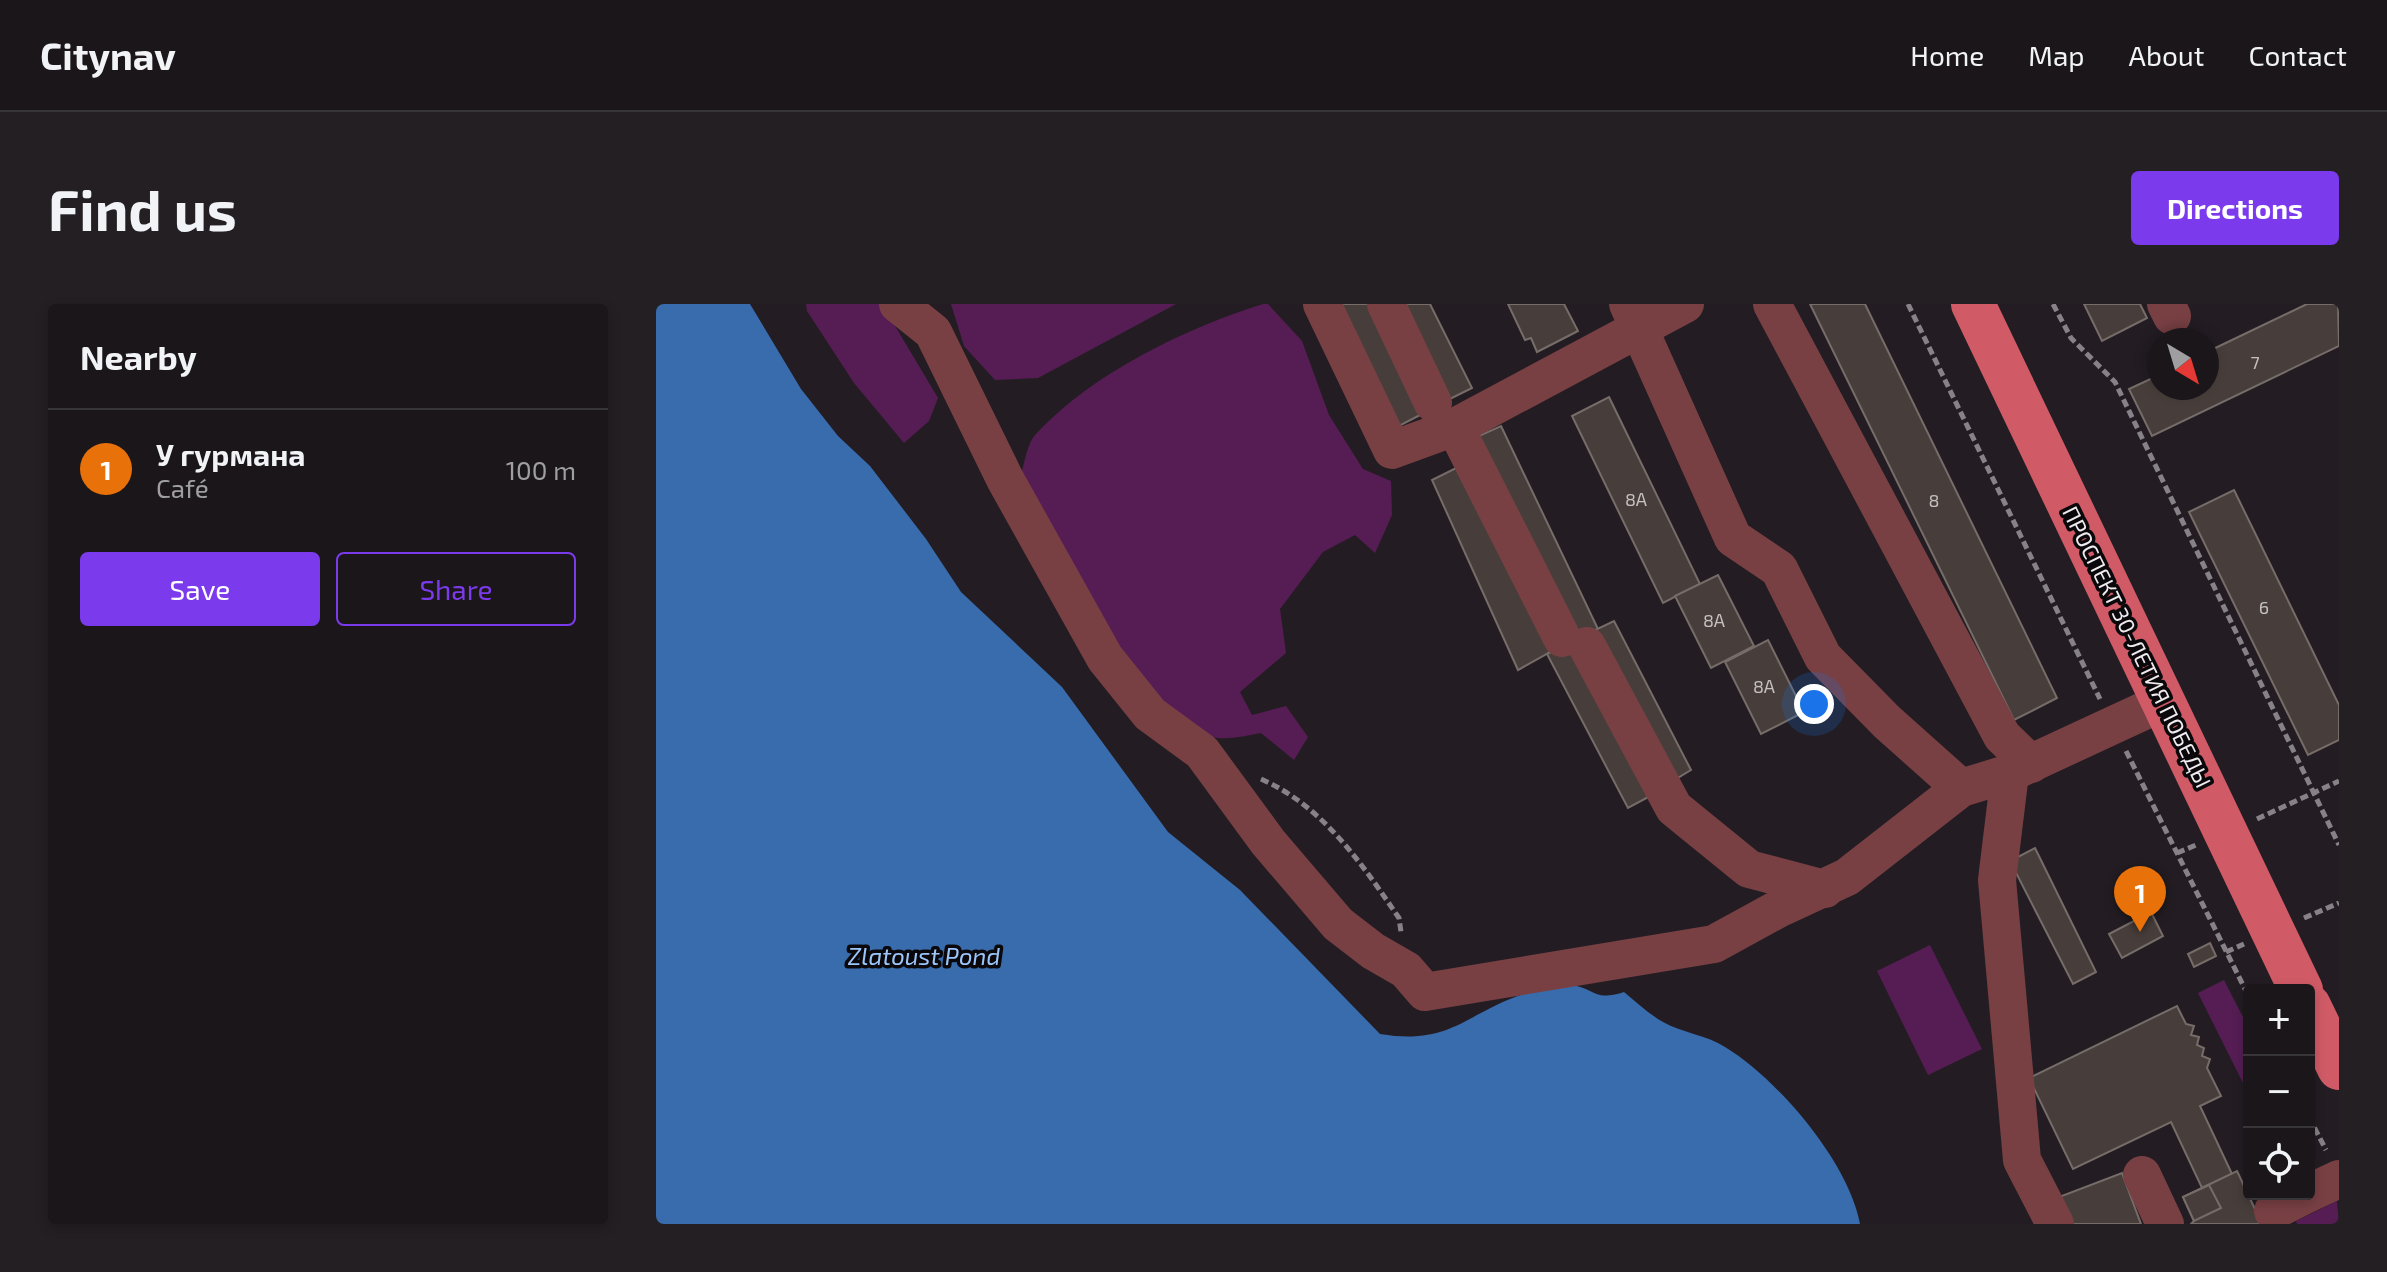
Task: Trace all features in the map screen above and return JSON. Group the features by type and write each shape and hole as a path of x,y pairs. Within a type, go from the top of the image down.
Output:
{"main road":[{"name":"ПРОСПЕКТ 30-ЛЕТИЯ ПОБЕДЫ","path":"1973,304 2298,984"},
{"path":"2315,1018 2339,1068"}],"lane":[{"path":"898,304 933,332 1012,492 1105,658 1150,714 1202,752 1268,842 1338,924 1373,951 1406,970 1425,992 1714,944 1778,909 1847,877 1961,788 2020,768 2163,702"},
{"path":"1322,304 1392,450 1444,415 1634,317 1685,304"},
{"path":"1386,304 1444,415 1674,808 1749,869 1825,889"},
{"path":"1772,304 2020,768 1997,880 2022,1160 2055,1224"},
{"path":"1634,317 1733,538 1779,569 1823,657 1887,722 1961,788"},
{"path":"2315,1186 2333,1166"},
{"path":"2142,1175 2165,1224"},
{"path":"2272,1210 2294,1200"}],"path":[{"path":"1908,304 2243,985"},
{"path":"2053,304 2071,338 2115,382 2339,845"},
{"path":"1254,775 1279,787 1346,842 1399,918 1406,970"},
{"path":"2313,794 2339,781"},
{"path":"2314,1128 2333,1166"}],"shaded area":[{"path":"806,304 882,304 938,398 929,421 904,443 854,383 807,311"},
{"path":"951,304 1176,304 1038,378 995,380 964,346"},
{"path":"1268,304 1302,341 1329,415 1363,469 1391,481 1392,515 1375,553 1355,535 1323,552 1280,609 1286,653 1240,692 1252,715 1286,706 1308,737 1294,760 1261,733 1223,738 1201,734 1173,717 1147,691 1097,619 1021,474 1033,438 1058,412 1084,392 1172,340"},
{"path":"1930,945 1982,1049 1928,1075 1877,971"},
{"path":"2224,980 2243,1017 2243,1083 2198,993"},
{"path":"2337,1201 2339,1224 2297,1224 2296,1221"}],"water":[{"name":"Zlatoust Pond","path":"656,304 750,304 801,389 838,436 870,466 926,539 961,592 1062,687 1168,832 1240,890 1380,1034 1425,1035 1442,1031 1506,1001 1554,986 1570,985 1606,996 1624,992 1663,1022 1725,1047 1767,1080 1788,1101 1826,1150 1842,1175 1860,1224 656,1224"}],"building":[{"path":"1339,304 1370,304 1424,413 1399,426"},
{"path":"1401,304 1430,304 1472,388 1448,400"},
{"path":"1508,304 1564,304 1578,331 1537,352 1531,338 1525,340"},
{"path":"1810,304 1865,304 2057,698 2014,720"},
{"path":"2084,304 2140,304 2147,318 2102,341"},
{"path":"2307,304 2338,304 2339,346 2152,436 2129,389 2147,381 2147,400 2219,400 2219,346"},
{"path":"1609,397 1700,584 1663,603 1572,416"},
{"path":"1501,426 1598,629 1573,641 1470,440"},
{"path":"1456,468 1550,652 1518,670 1432,480"},
{"path":"2234,490 2339,705 2339,740 2308,755 2189,512"},
{"path":"1718,575 1754,646 1711,668 1675,596"},
{"path":"1614,621 1691,770 1671,782 1591,632"},
{"path":"1768,640 1804,712 1761,734 1725,662"},
{"path":"1573,641 1652,795 1628,808 1547,654"},
{"path":"2035,848 2096,972 2073,984 2010,861"},
{"path":"2151,912 2163,936 2122,958 2109,934"},
{"path":"2210,943 2216,956 2194,967 2188,954"},
{"path":"2177,1006 2186,1024 2194,1026 2191,1035 2199,1037 2197,1045 2204,1048 2202,1056 2210,1059 2207,1068 2221,1096 2200,1106 2232,1174 2202,1188 2171,1122 2073,1169 2029,1078"},
{"path":"2237,1171 2243,1184 2243,1200 2251,1200 2262,1224 2191,1224 2194,1221 2183,1197"},
{"path":"2122,1173 2141,1224 2069,1224 2059,1197"},
{"path":"2209,1185 2221,1208 2194,1221 2183,1197"}],"place":[{"name":"У гурмана","path":"2140,932"}]}
